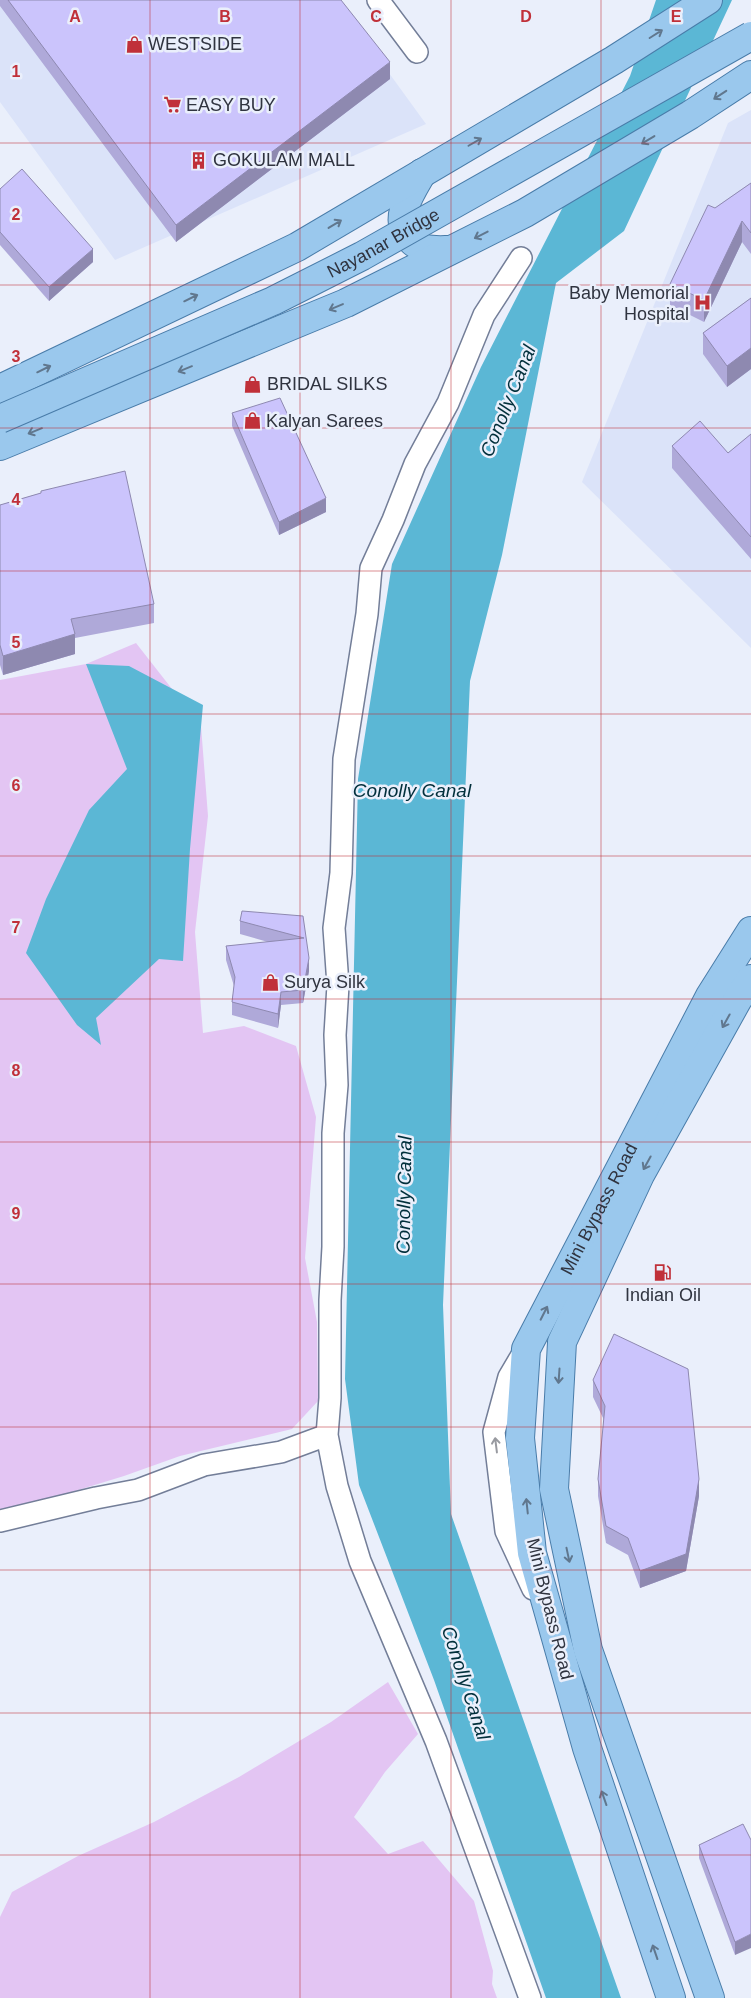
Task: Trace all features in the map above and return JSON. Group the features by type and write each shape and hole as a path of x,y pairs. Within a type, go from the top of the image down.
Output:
{"main road":[{"path":"2,400 297,247 614,60 708,0"},
{"name":"Nayanar Bridge","path":"2,400 273,301 362,256 751,36"},
{"path":"0,446 346,303 525,213 690,115 751,74"},
{"path":"422,173 406,200 402,217 406,234 414,243 423,248 450,250"},
{"name":"Mini Bypass Road","path":"710,1998 588,1650 554,1488 562,1342 595,1243 710,996 751,931"},
{"name":"Mini Bypass Road","path":"671,1998 587,1748 532,1553 520,1438 526,1349 640,1175 751,979"}],"street":[{"path":"378,0 418,52"},
{"path":"521,258 484,315 448,402 415,464 393,520 371,568 367,614 344,759 341,873 334,928 338,985 335,1035 337,1085 333,1133 333,1247 330,1300 330,1398 327,1435 337,1486 360,1561 436,1741 530,1998"},
{"path":"0,1521 138,1490 204,1465 281,1452 327,1435"}],"shaded area":[{"name":"GOKULAM MALL","path":"0,0 336,0 426,124 115,260 0,102"},
{"name":"Baby Memorial Hospital","path":"751,110 751,648 582,482 728,123"},
{"path":"136,643 201,726 208,816 195,932 203,1033 244,1026 296,1046 316,1117 305,1258 317,1322 318,1401 292,1429 180,1456 124,1476 39,1502 0,1509 0,680 86,664"},
{"path":"388,1682 418,1734 385,1772 354,1817 388,1854 423,1841 474,1901 493,1971 492,1984 497,1998 0,1998 0,1917 12,1892 78,1856 154,1822 239,1777 331,1722"}],"water":[{"name":"Conolly Canal","path":"656,0 732,0 624,231 556,283 502,555 470,681 443,1305 451,1514 621,1998 546,1998 434,1680 359,1485 345,1379 358,779 392,564 481,367 630,76"},
{"path":"86,664 129,666 203,705 190,849 183,961 159,959 96,1018 101,1045 77,1025 26,953 46,899 89,810 127,769"}],"building":[{"name":"GOKULAM MALL","path":"8,0 341,0 390,62 176,225"},
{"path":"22,169 93,249 49,287 0,232 0,189"},
{"path":"751,183 751,233 742,221 704,300 670,284 708,205 715,208"},
{"path":"751,298 751,348 727,366 703,333"},
{"path":"280,398 326,498 279,522 232,413"},
{"path":"700,421 728,453 751,434 751,537 672,446"},
{"path":"125,471 154,604 71,619 75,634 3,656 0,645 0,505 41,493 41,491"},
{"name":"Surya Silk","path":"242,911 303,916 309,958 303,990 281,992 278,1014 232,1002 235,977 226,946 304,938 240,921"},
{"path":"614,1334 688,1369 699,1479 686,1554 640,1571 628,1538 606,1526 598,1479 605,1406 593,1380"},
{"path":"743,1824 751,1840 751,1934 735,1942 699,1845"}],"place":[{"name":"WESTSIDE","path":"134,44"},
{"name":"EASY BUY","path":"172,105"},
{"name":"GOKULAM MALL","path":"199,160"},
{"name":"Baby Memorial Hospital","path":"703,303"},
{"name":"BRIDAL SILKS","path":"253,384"},
{"name":"Kalyan Sarees","path":"252,421"},
{"name":"Surya Silk","path":"270,982"},
{"name":"Indian Oil","path":"663,1272"}]}
